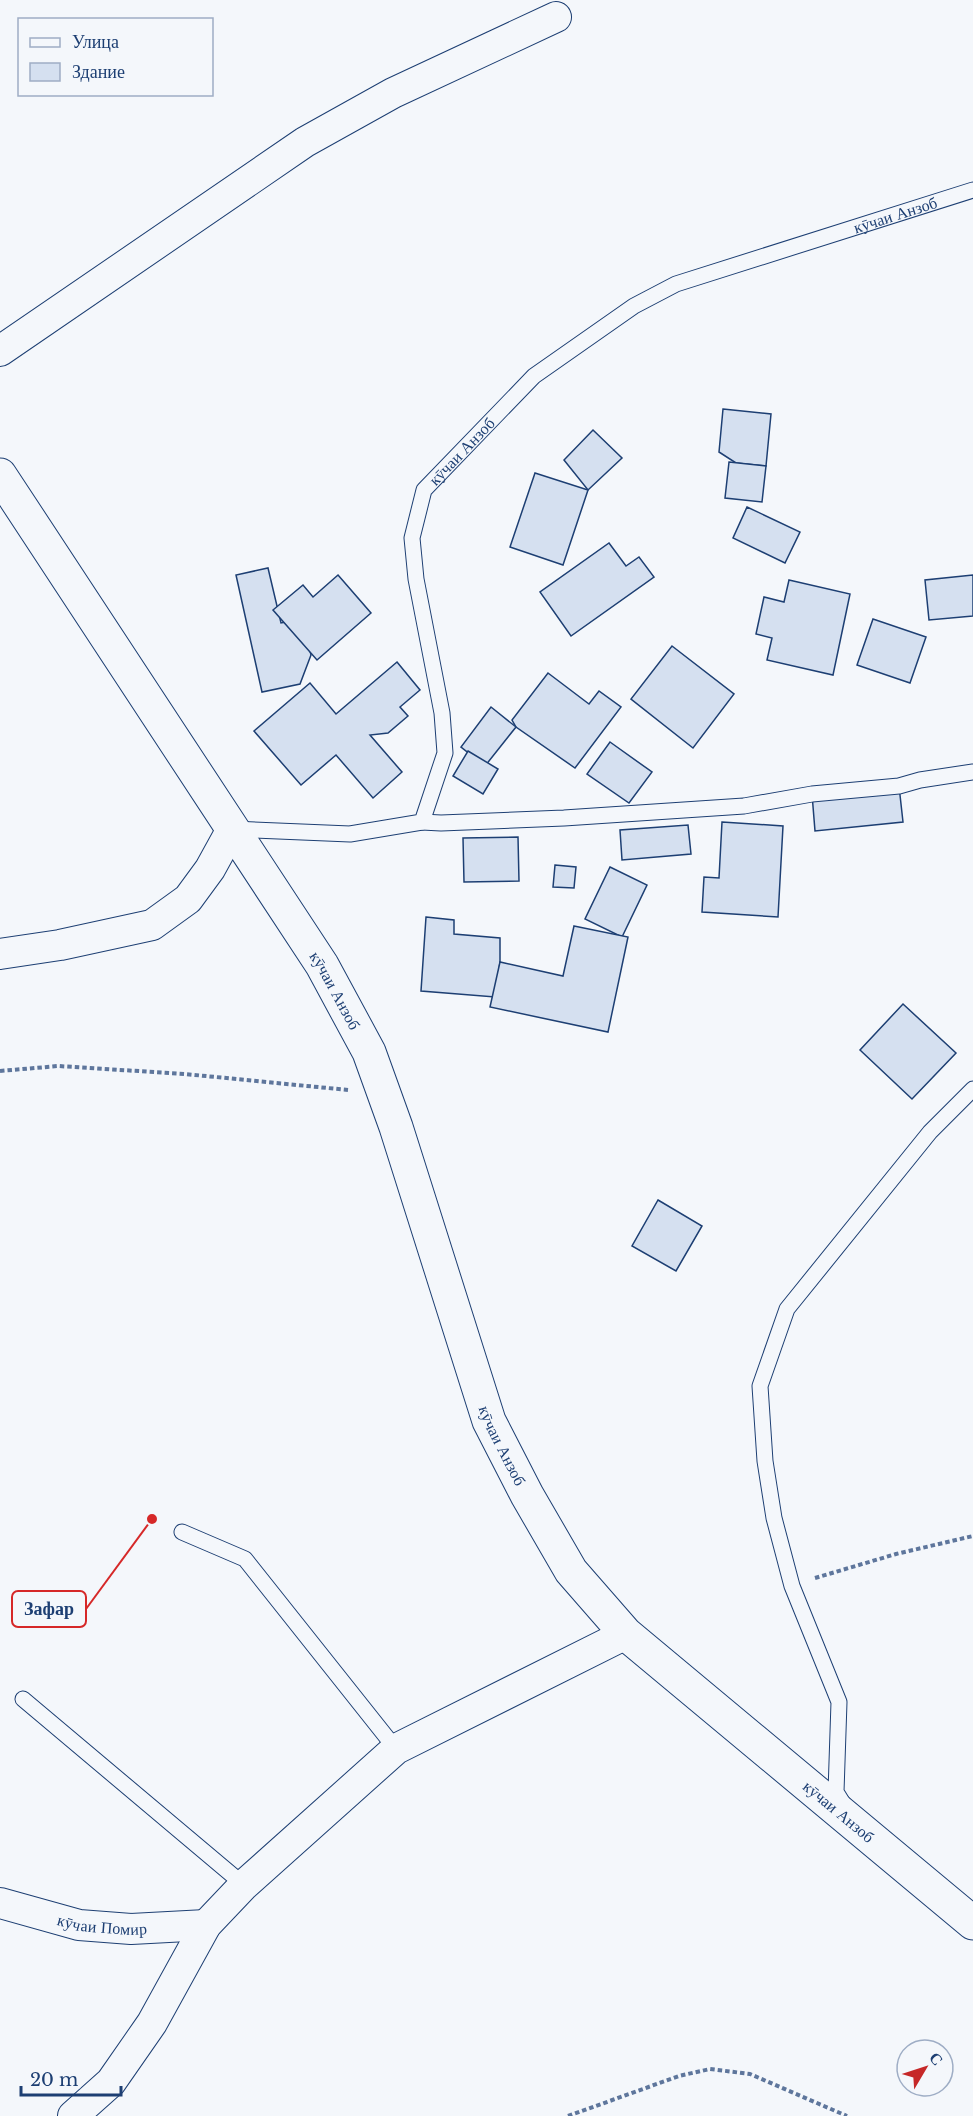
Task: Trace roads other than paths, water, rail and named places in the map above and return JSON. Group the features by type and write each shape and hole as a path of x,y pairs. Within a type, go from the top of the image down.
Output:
{"street":[{"path":"0,351 305,142 393,93 556,17"},
{"name":"кӯчаи Анзоб","path":"0,475 322,965 369,1052 489,1421 527,1496 571,1571 626,1634 973,1923"},
{"path":"0,954 60,945 152,925 188,899 210,869 232,829"},
{"path":"72,2116 111,2082 152,2023 207,1925 244,1885 396,1749 626,1634"},
{"name":"кӯчаи Помир","path":"0,1903 79,1925 131,1929 207,1925"}],"lane":[{"name":"кӯчаи Анзоб","path":"422,822 445,753 442,713 416,579 412,538 424,490 534,376 634,306 676,284 973,190"},
{"path":"232,829 350,834 422,822 564,818 744,806 812,794 900,786 920,780 973,772"},
{"path":"858,1828 836,1792 839,1702 792,1586 774,1518 767,1472 760,1386 788,1309 930,1132 973,1089"},
{"path":"182,1532 245,1559 396,1749"},
{"path":"23,1699 244,1885"}],"place":[{"name":"Зафар","path":"152,1519"}]}
